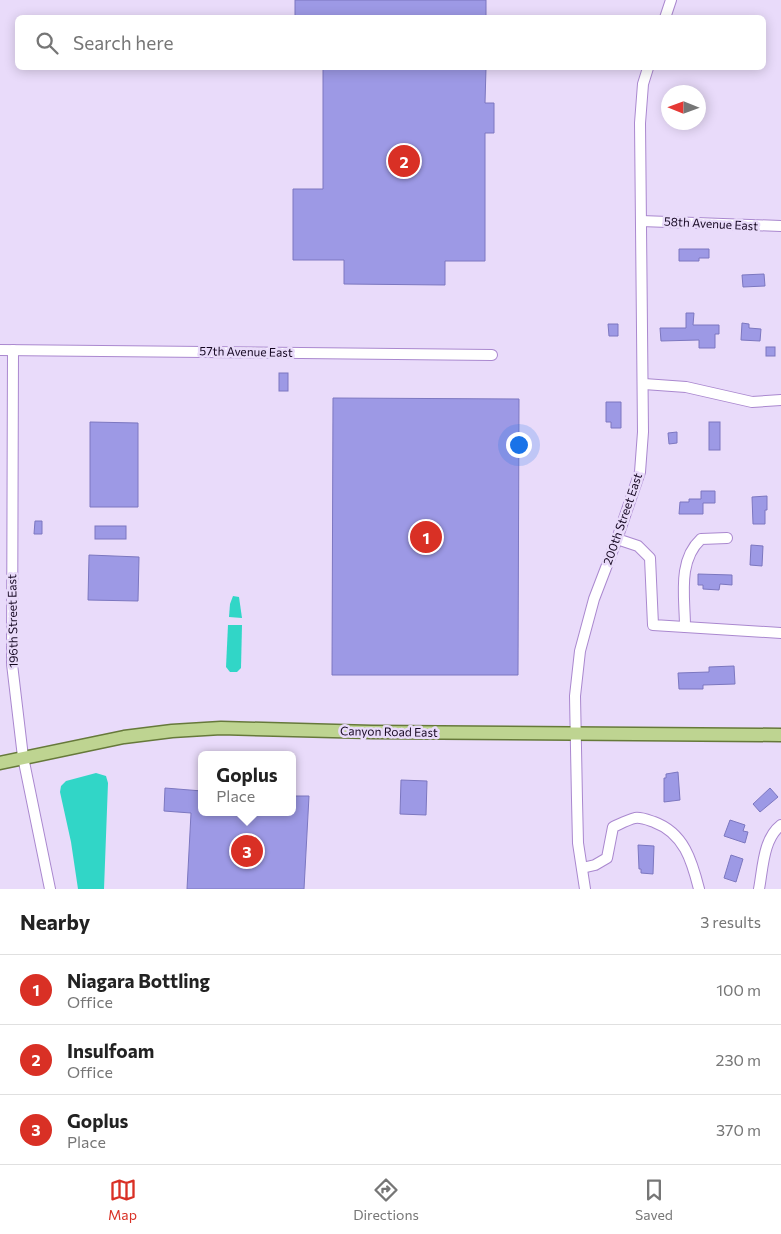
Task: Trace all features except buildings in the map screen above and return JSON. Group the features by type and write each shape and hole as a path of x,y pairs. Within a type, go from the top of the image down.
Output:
{"main road":[{"name":"Canyon Road East","path":"0,763 124,737 220,728 372,732 781,735"}],"street":[{"path":"666,15 671,0"},
{"name":"200th Street East","path":"585,889 578,843 575,696 580,652 594,598 640,472 644,384 640,123 643,84 647,70"},
{"name":"58th Avenue East","path":"641,221 781,226"},
{"name":"57th Avenue East","path":"0,350 492,355"},
{"name":"196th Street East","path":"13,350 12,664 23,757 50,889"},
{"path":"644,384 686,387 752,402 781,400"},
{"path":"685,627 685,569 688,556 701,540 727,538"},
{"path":"617,539 638,546 650,558 653,625 781,633"},
{"path":"582,868 595,865 607,858 613,827 636,818 644,819 664,826 678,837 691,860 699,889"},
{"path":"759,889 768,842 776,829 781,825"}],"shaded area":[{"path":"233,596 239,597 242,618 229,617"},
{"path":"228,625 242,625 241,668 237,672 230,672 226,667"},
{"path":"96,773 106,776 108,783 104,889 78,889 71,842 60,792 61,786 66,781"}],"place":[{"name":"Insulfoam","path":"404,161"},
{"name":"Niagara Bottling","path":"426,537"},
{"name":"Goplus","path":"247,851"}]}
